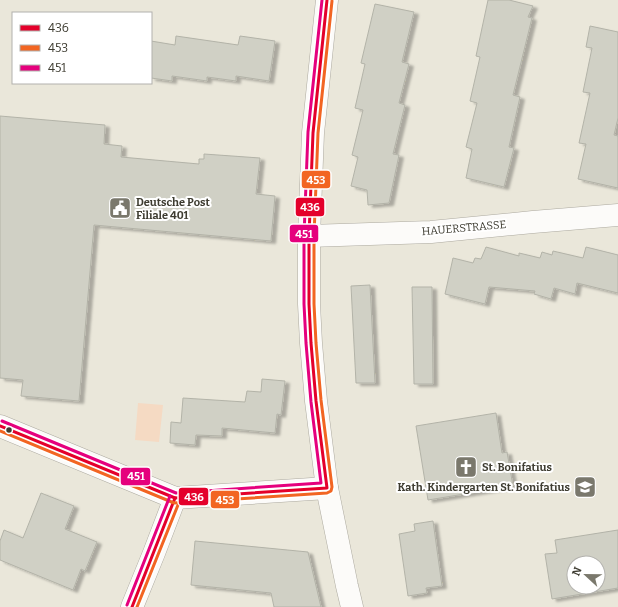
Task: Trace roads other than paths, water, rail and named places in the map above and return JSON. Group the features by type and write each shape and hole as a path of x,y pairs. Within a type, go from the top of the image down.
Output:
{"street":[{"path":"327,0 313,134 309,236 309,304 316,401 327,488 352,607"},
{"name":"HAUERSTRASSE","path":"309,236 431,232 525,222 618,215"},
{"path":"0,426 175,498 327,488"},
{"path":"132,607 175,498"}],"place":[{"name":"Deutsche Post Filiale 401","path":"120,208"},
{"name":"St. Bonifatius","path":"466,467"},
{"name":"Kath. Kindergarten St. Bonifatius","path":"585,487"}]}
